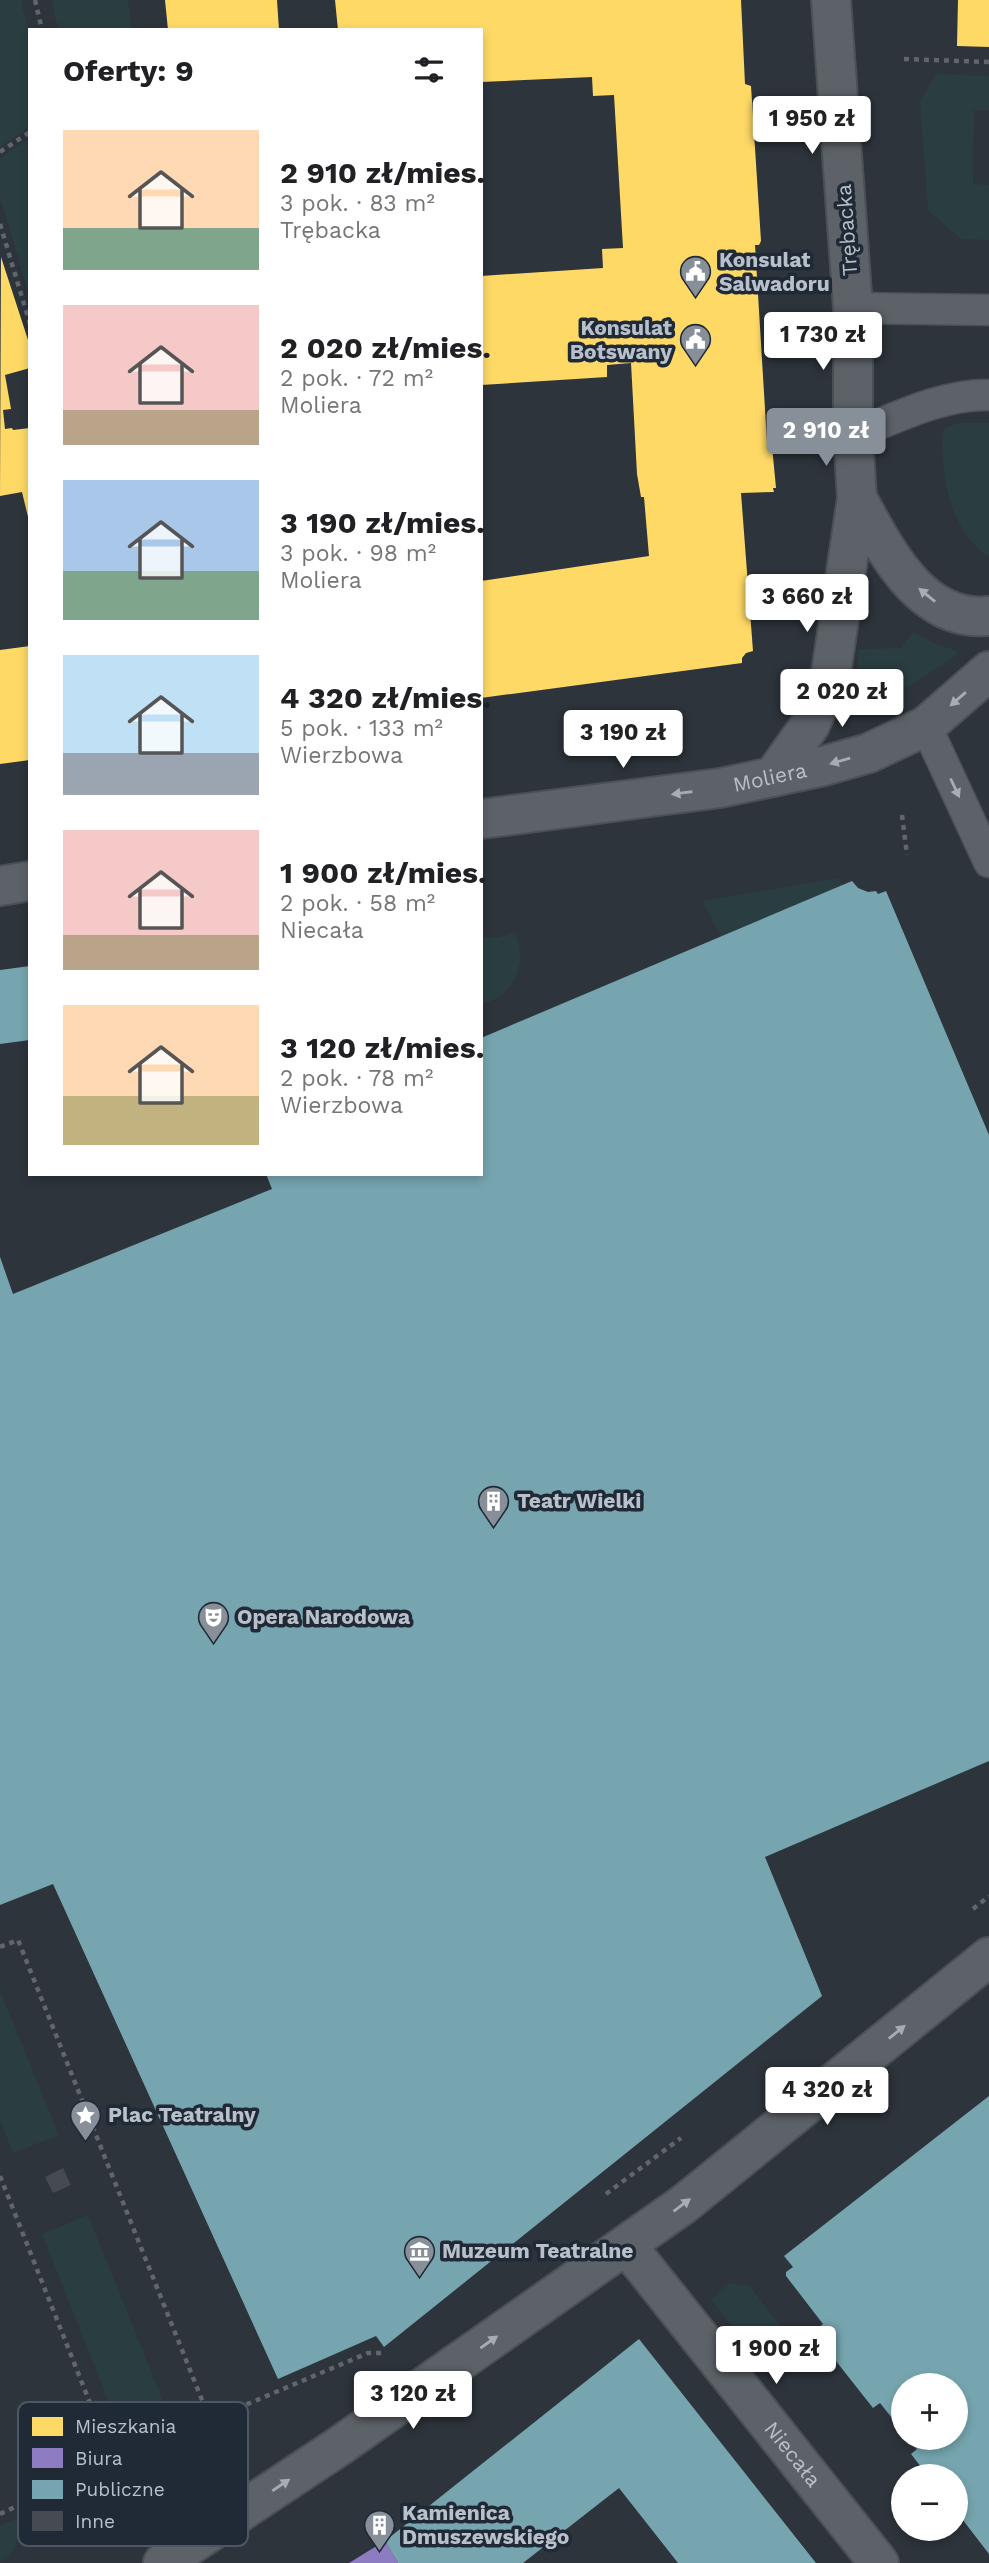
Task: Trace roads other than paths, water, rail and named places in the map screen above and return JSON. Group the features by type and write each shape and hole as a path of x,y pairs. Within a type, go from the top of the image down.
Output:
{"street":[{"name":"Trębacka","path":"773,777 810,726 830,680 857,498 853,435 853,308 831,0"},
{"path":"857,498 889,557 924,596 949,611 977,617 989,616"},
{"name":"Moliera","path":"483,818 720,788 869,753 926,726 989,671"},
{"path":"0,886 28,881"},
{"path":"248,2507 338,2447 684,2204 989,1958"},
{"name":"Niecała","path":"627,2246 879,2563"},
{"path":"163,2563 189,2546"}],"lane":[{"path":"853,308 989,310"},
{"path":"853,435 920,408 971,394 989,395"},
{"path":"926,726 989,862"}],"place":[{"name":"Konsulat Salwadoru","path":"696,299"},
{"name":"Konsulat Botswany","path":"695,367"},
{"name":"Teatr Wielki","path":"494,1528"},
{"name":"Opera Narodowa","path":"214,1644"},
{"name":"Plac Teatralny","path":"85,2142"},
{"name":"Muzeum Teatralne","path":"419,2278"},
{"name":"Kamienica Dmuszewskiego","path":"379,2552"}]}
